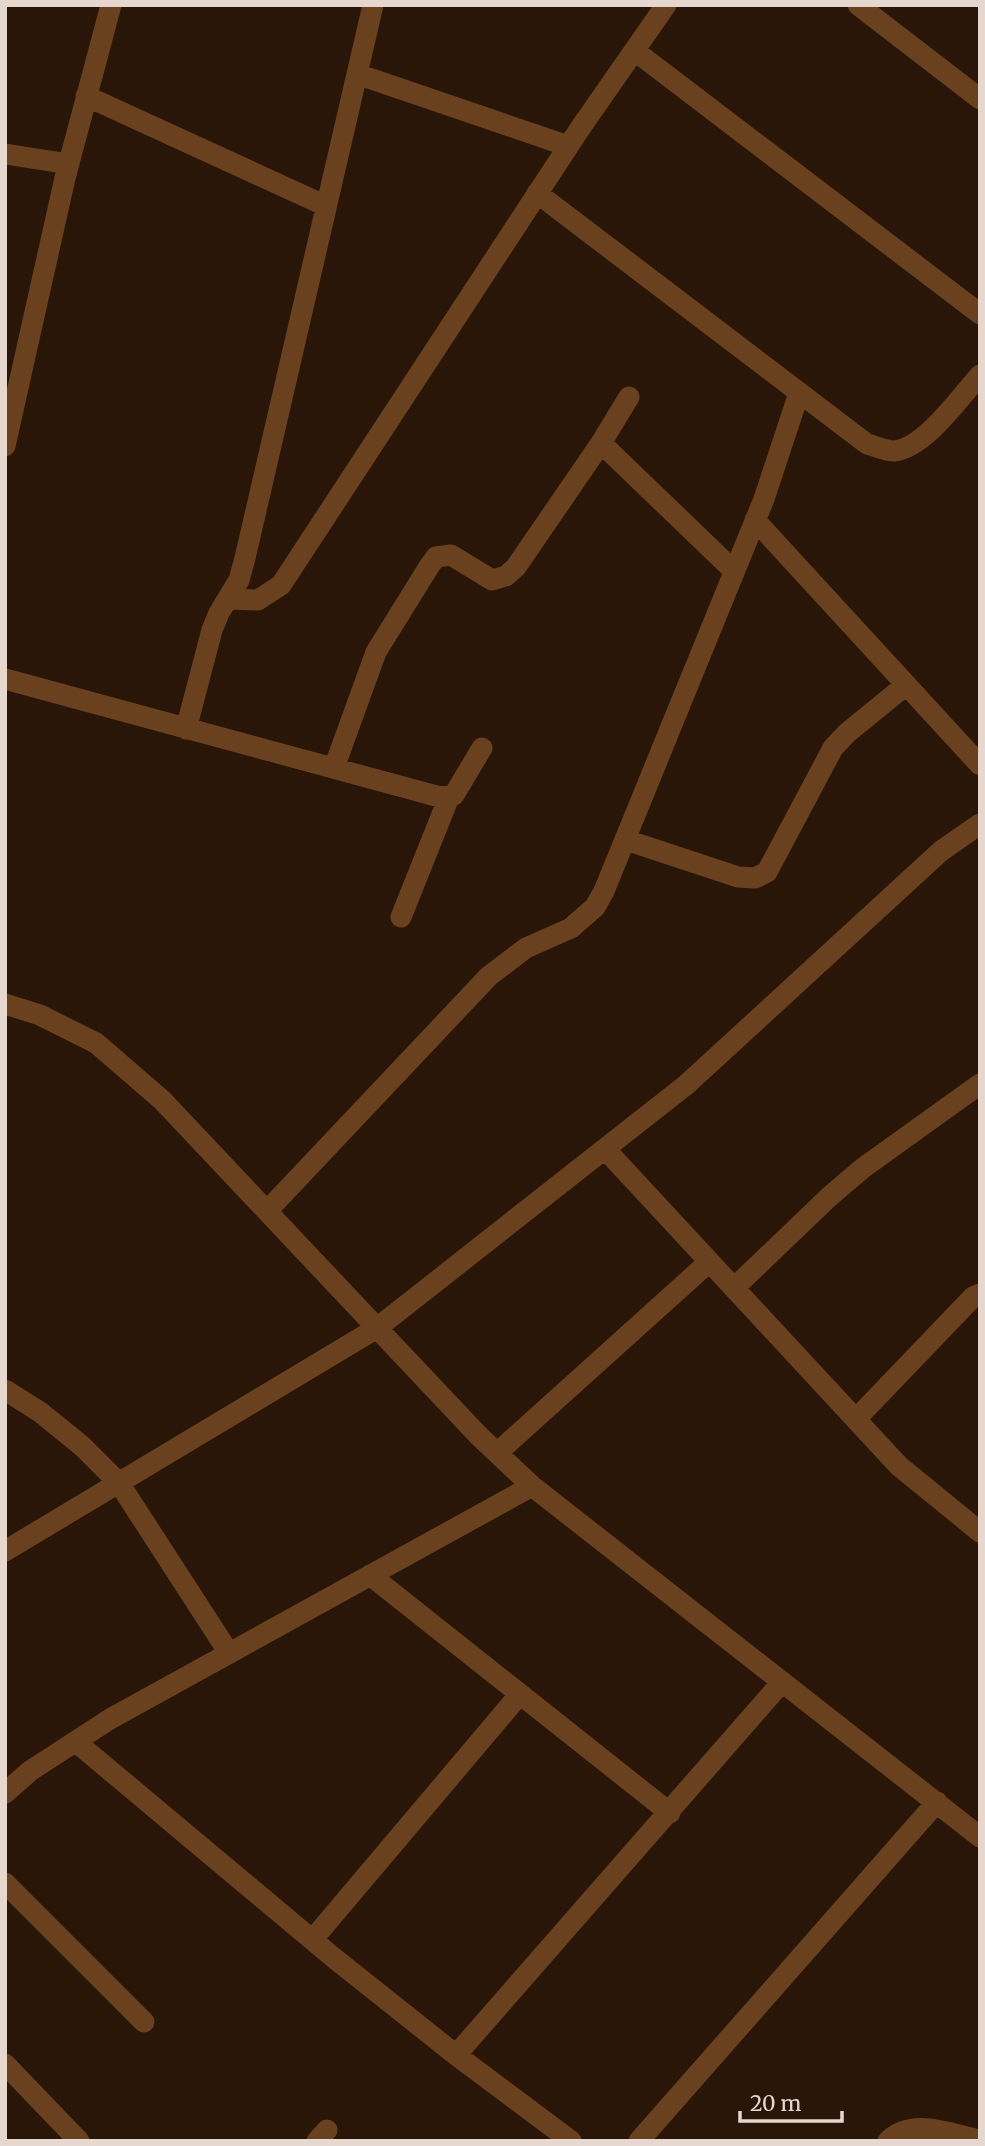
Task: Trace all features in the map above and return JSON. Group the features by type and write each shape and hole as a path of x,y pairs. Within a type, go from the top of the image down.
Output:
{"street":[{"path":"5,446 69,164 111,5"},
{"path":"186,729 212,630 239,580 245,558 373,5"},
{"path":"228,598 258,600 281,585 568,146 666,5"},
{"path":"858,5 980,99"},
{"path":"635,51 980,314"},
{"path":"357,75 568,146"},
{"path":"86,96 326,206"},
{"path":"5,154 69,164"},
{"path":"537,193 867,444 893,451 910,446 927,434 980,375"},
{"path":"267,1211 489,976 526,948 571,928 595,907 625,840 755,520 799,393"},
{"path":"334,768 376,652 436,557 451,555 492,580 506,576 516,567 601,443 629,397"},
{"path":"601,443 734,572"},
{"path":"755,520 980,765"},
{"path":"5,679 426,794 449,797"},
{"path":"625,840 738,877 755,878 766,873 833,748 846,733 906,685"},
{"path":"401,917 449,797 458,791 482,748"},
{"path":"5,1551 377,1328 686,1085 941,851 980,824"},
{"path":"5,1004 40,1015 96,1043 162,1100 377,1328 532,1486 980,1837"},
{"path":"734,1288 863,1168 897,1141 980,1084"},
{"path":"605,1149 900,1466 980,1532"},
{"path":"497,1453 709,1262"},
{"path":"856,1419 973,1297 980,1294"},
{"path":"5,1390 40,1412 82,1446 119,1483 229,1653"},
{"path":"5,1793 30,1771 110,1719 532,1486"},
{"path":"370,1575 670,1813"},
{"path":"456,2055 782,1682"},
{"path":"313,1939 520,1694"},
{"path":"76,1742 456,2055 571,2141"},
{"path":"639,2141 937,1802"},
{"path":"5,1883 144,2022"},
{"path":"5,2064 79,2141"},
{"path":"888,2141 902,2130 919,2127 980,2140"}]}
